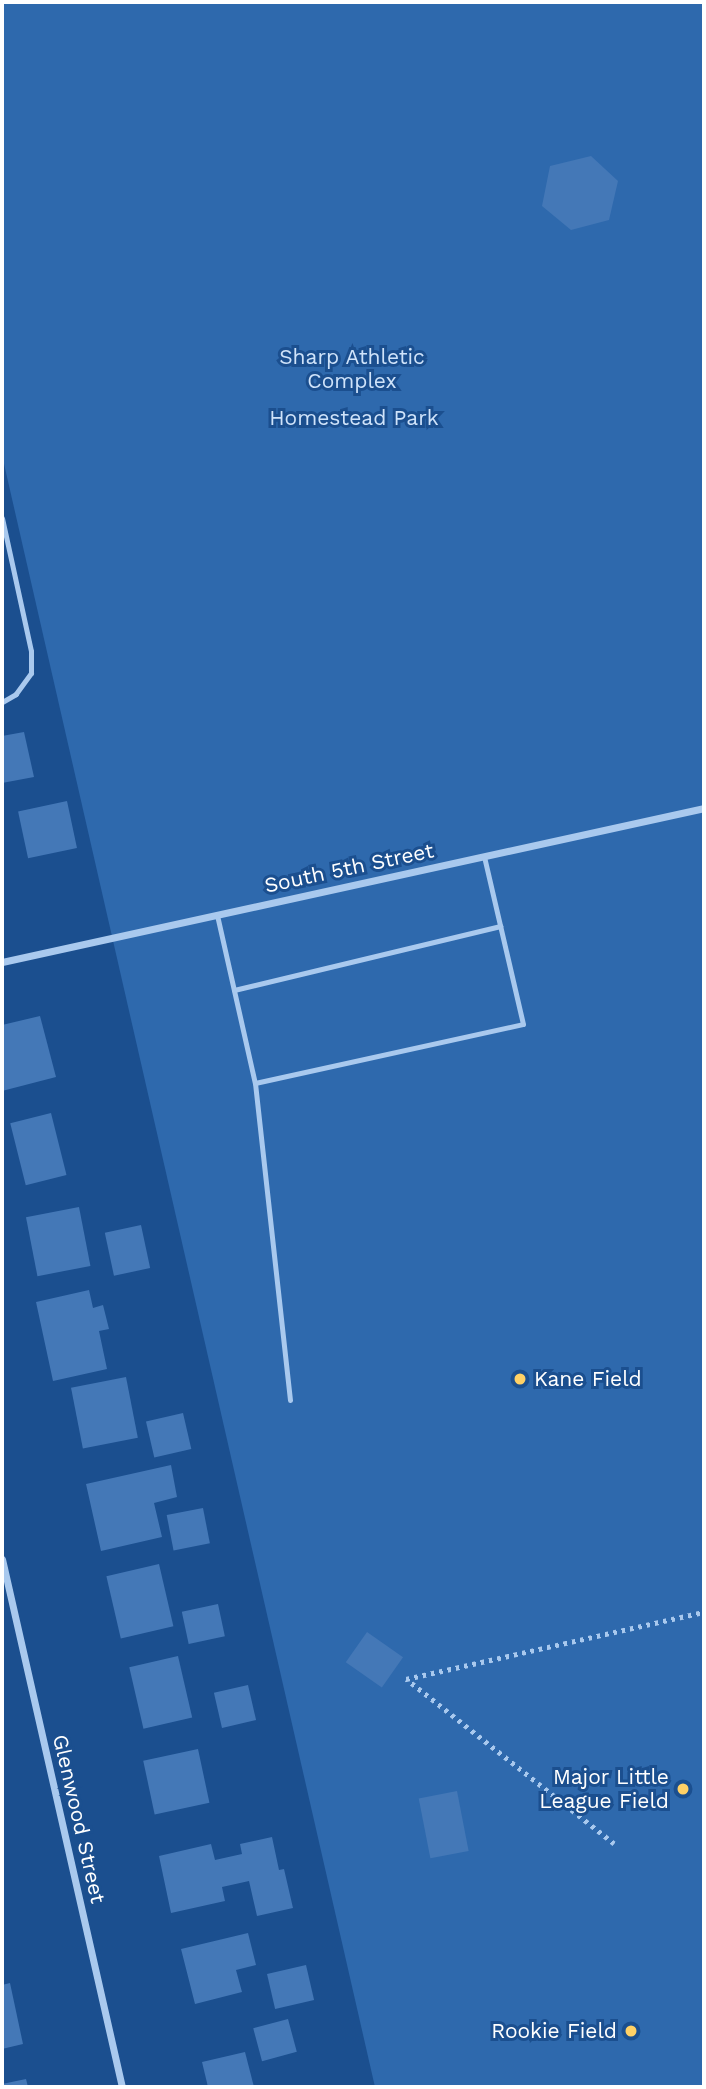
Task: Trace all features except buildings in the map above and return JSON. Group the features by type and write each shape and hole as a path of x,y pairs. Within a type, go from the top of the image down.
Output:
{"street":[{"name":"South 5th Street","path":"2,962 704,808"},
{"name":"Glenwood Street","path":"2,1559 122,2087"}],"lane":[{"path":"2,518 31,651 30,673 16,694 2,702"},
{"path":"255,1083 523,1024 484,856"},
{"path":"217,915 255,1083 290,1399"},
{"path":"234,990 500,926"}],"path":[{"path":"614,1844 406,1679 704,1612"}],"green space":[{"name":"Homestead Park","path":"2,2 704,2 704,2087 375,2087 2,455"}],"place":[{"name":"Kane Field","path":"520,1379"},
{"name":"Major Little League Field","path":"683,1789"},
{"name":"Rookie Field","path":"631,2031"}],"park label":[{"name":"Sharp Athletic Complex","path":"352,369"}]}
